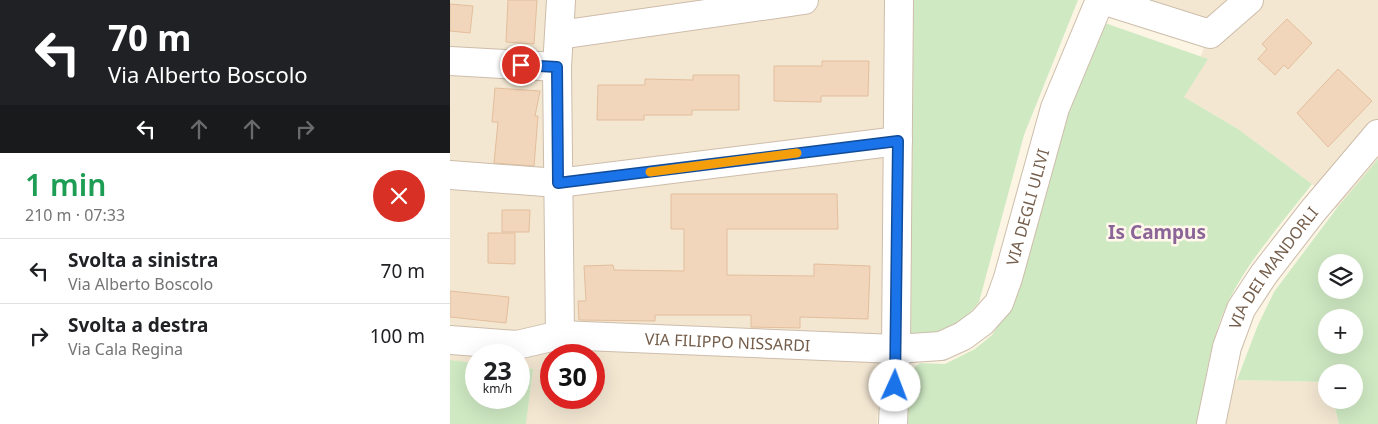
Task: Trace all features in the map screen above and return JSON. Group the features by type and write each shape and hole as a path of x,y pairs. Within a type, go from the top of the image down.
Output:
{"street":[{"path":"560,336 557,67 561,0"},
{"path":"559,35 804,0"},
{"path":"893,424 896,349 899,0"},
{"path":"1101,0 1210,34 1249,0"},
{"name":"VIA DEGLI ULIVI","path":"896,349 942,346 963,336 982,322 999,303 1008,278 1055,108 1101,0"},
{"path":"450,61 557,67"},
{"name":"VIA DEI MANDORLI","path":"1211,424 1227,347 1241,309 1264,274 1306,219 1378,134"},
{"path":"450,175 558,183 898,141"},
{"name":"VIA FILIPPO NISSARDI","path":"450,340 517,345 560,336 896,349"}],"shaded area":[{"path":"450,0 915,0 911,335 883,336 877,424 526,424 528,409 530,409 533,369 530,369 530,344 465,344 465,362 450,360"},
{"path":"1091,0 1378,0 1378,159 1337,208 1312,184 1238,129 1184,97 1206,43"},
{"path":"1207,371 1237,380 1318,382 1318,409 1335,409 1339,424 1197,424"}],"green space":[{"path":"914,0 1078,0 1024,135 979,302 959,322 937,333 918,339 911,335"},
{"path":"1102,22 1208,59 1184,97 1238,129 1312,184 1256,256 1228,302 1212,347 1197,424 908,424 909,376 914,368 920,363 945,364 975,349 992,335 1011,306 1062,122"},
{"path":"1378,159 1378,424 1339,424 1335,409 1363,409 1363,364 1318,364 1318,382 1237,380 1258,325 1274,292 1337,208"},
{"path":"450,360 465,362 465,409 528,409 526,424 450,424"},
{"path":"530,369 533,369 530,393"}],"building":[{"path":"508,0 537,0 534,44 506,42"},
{"path":"450,4 473,6 470,33 450,31"},
{"path":"1287,19 1312,43 1288,69 1284,65 1275,75 1258,59 1267,49 1262,44"},
{"path":"822,61 869,61 868,96 821,96 821,102 774,101 774,66 822,66"},
{"path":"1338,69 1372,101 1328,147 1297,113"},
{"path":"693,75 739,75 739,110 692,110 692,115 644,115 644,120 597,120 598,85 645,85 645,79 693,80"},
{"path":"495,88 540,91 535,116 538,116 534,166 494,163 498,122 492,122"},
{"path":"671,194 837,194 838,229 727,229 727,275 814,276 814,264 870,266 868,319 800,317 800,328 751,327 751,315 655,315 655,321 579,320 578,301 586,301 584,266 613,265 614,270 684,271 684,229 671,229"},
{"path":"502,210 530,210 529,232 502,232"},
{"path":"488,233 515,233 515,264 488,263"},
{"path":"450,291 509,297 506,323 450,317"}],"slow traffic":[{"path":"650,172 797,153"}],"district":[{"name":"Is Campus","path":"1157,232"}],"route":[{"path":"521,65 557,67 558,183 898,141 895,386"}]}
